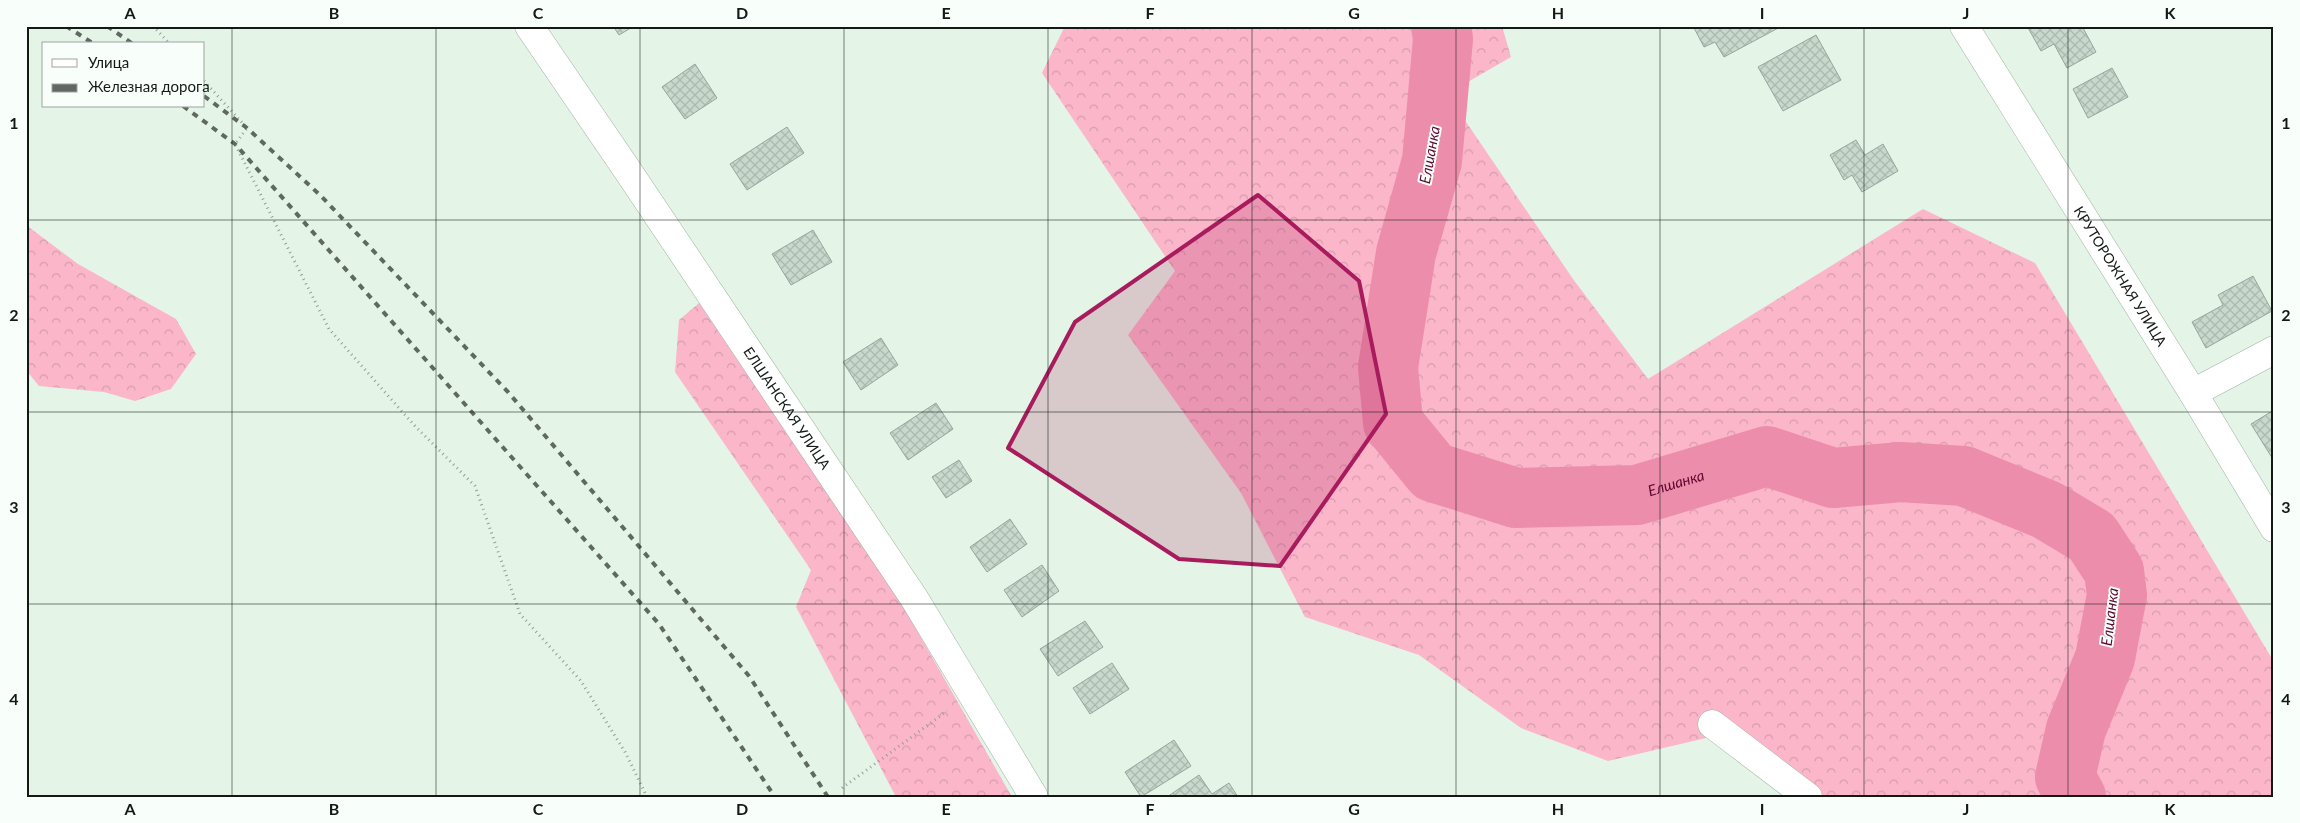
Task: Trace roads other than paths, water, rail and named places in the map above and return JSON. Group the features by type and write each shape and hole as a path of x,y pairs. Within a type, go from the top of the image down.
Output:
{"main road":[{"name":"ЕЛШАНСКАЯ УЛИЦА","path":"529,26 628,170 914,598 1034,797"},
{"name":"КРУТОРОЖНАЯ УЛИЦА","path":"1964,26 2193,393 2274,528"},
{"path":"2193,393 2274,350"},
{"path":"1712,724 1808,797"}],"waterway":[{"name":"Елшанка","path":"1441,26 1443,39 1432,161 1406,253 1388,367 1393,423 1433,472 1516,498 1637,495 1767,456 1833,478 1901,472 1964,476 2047,510 2092,537 2114,571 2117,595 2105,658 2076,729 2065,777 2076,797"}],"railway":[{"path":"66,26 91,42"},
{"path":"107,26 130,42"},
{"path":"205,97 247,128 320,195 508,392 749,676 828,797"},
{"path":"186,108 235,144 659,624 775,797"}]}
